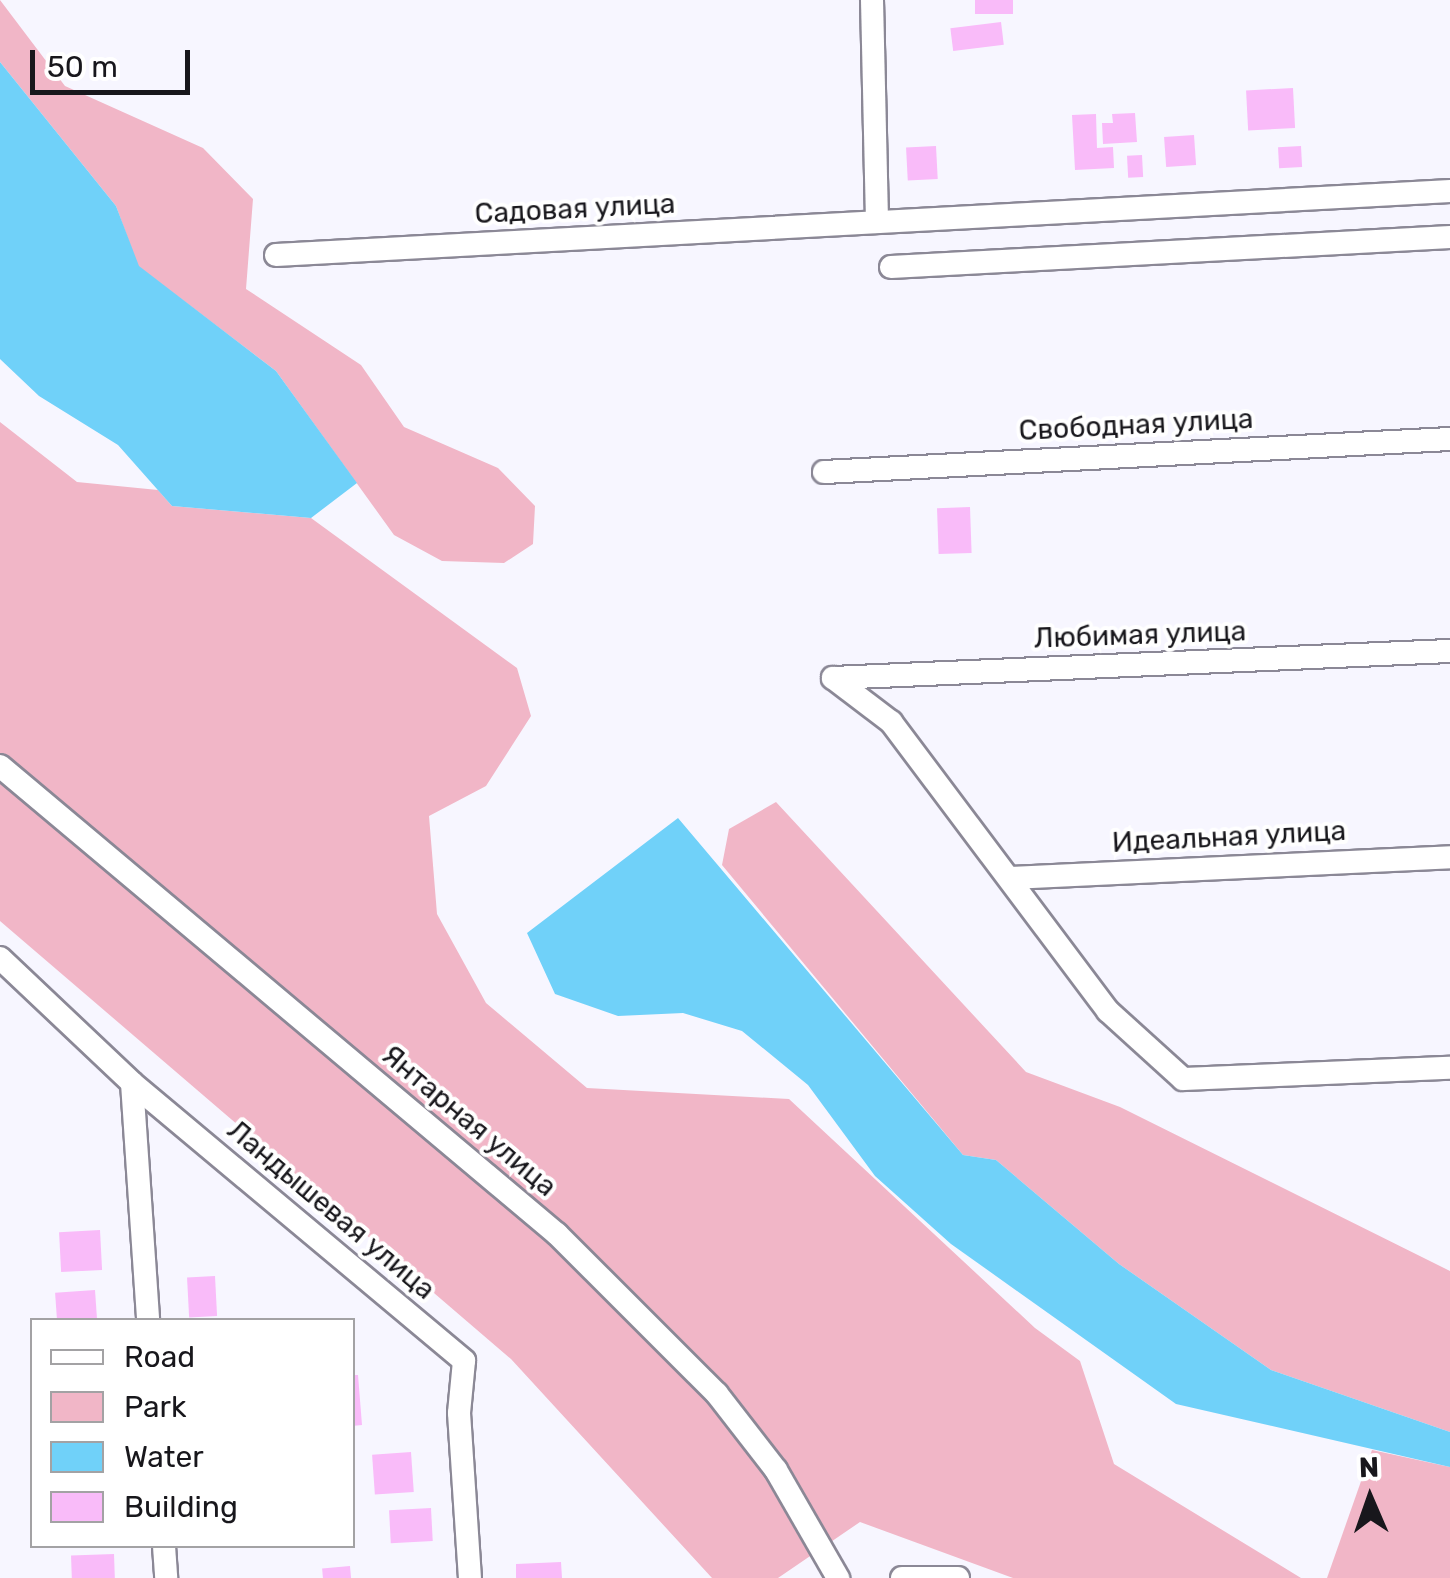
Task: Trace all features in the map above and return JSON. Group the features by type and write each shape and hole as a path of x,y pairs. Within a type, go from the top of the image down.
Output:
{"street":[{"path":"872,0 878,222"},
{"name":"Садовая улица","path":"276,255 1450,191"},
{"path":"892,268 1450,237"},
{"name":"Свободная улица","path":"824,472 1450,438"},
{"name":"Любимая улица","path":"1011,878 890,722 833,678 1450,651"},
{"name":"Янтарная улица","path":"0,766 557,1234 717,1394 776,1470 838,1578"},
{"name":"Идеальная улица","path":"1011,878 1450,856"},
{"path":"1011,878 1108,1011 1182,1079 1450,1068"},
{"name":"Ландышевая улица","path":"0,958 132,1082 464,1361 459,1414 470,1578"},
{"path":"132,1082 148,1318"},
{"path":"164,1548 166,1578"},
{"path":"902,1578 958,1578"}],"green space":[{"path":"0,0 65,86 203,148 253,199 246,289 361,365 404,427 498,468 535,506 533,544 504,563 442,561 394,535 276,371 138,266 116,206 0,62"},
{"path":"0,422 77,482 158,490 172,506 311,518 517,668 531,716 486,786 429,816 437,914 486,1003 587,1088 789,1099 1035,1328 1080,1361 1114,1464 1301,1578 1013,1578 860,1522 778,1578 712,1578 511,1359 0,921"},
{"path":"776,802 1026,1072 1120,1107 1450,1271 1450,1432 1271,1370 1119,1264 996,1160 963,1155 722,865 729,829"},
{"path":"1372,1450 1450,1467 1450,1578 1327,1578"}],"water":[{"path":"0,62 116,206 139,266 276,371 357,483 311,518 172,506 118,445 39,396 0,359"},
{"path":"678,818 963,1155 996,1160 1119,1264 1271,1370 1450,1432 1450,1467 1176,1404 951,1244 875,1176 808,1085 742,1031 683,1013 618,1016 555,994 527,933"}],"building":[{"path":"975,0 1013,0 1013,14 975,14"},
{"path":"1001,22 1004,45 953,51 950,28"},
{"path":"1293,88 1295,128 1248,130 1246,90"},
{"path":"1135,113 1137,142 1103,144 1102,123 1113,123 1112,114"},
{"path":"1096,114 1097,148 1113,147 1114,168 1075,170 1072,115"},
{"path":"1194,135 1196,165 1166,167 1164,137"},
{"path":"936,146 938,179 908,181 906,148"},
{"path":"1301,146 1302,167 1279,168 1278,147"},
{"path":"1142,155 1143,177 1128,178 1127,156"},
{"path":"970,507 972,553 939,554 937,508"},
{"path":"100,1230 102,1270 61,1272 59,1232"},
{"path":"215,1276 217,1316 189,1317 187,1277"},
{"path":"95,1290 97,1318 57,1318 55,1293"},
{"path":"355,1375 358,1375 362,1425 355,1426"},
{"path":"411,1452 414,1492 375,1495 372,1455"},
{"path":"431,1508 433,1541 391,1543 389,1510"},
{"path":"114,1554 115,1578 72,1578 71,1556"},
{"path":"561,1562 562,1578 516,1578 516,1564"},
{"path":"350,1566 351,1578 323,1578 322,1568"}]}
